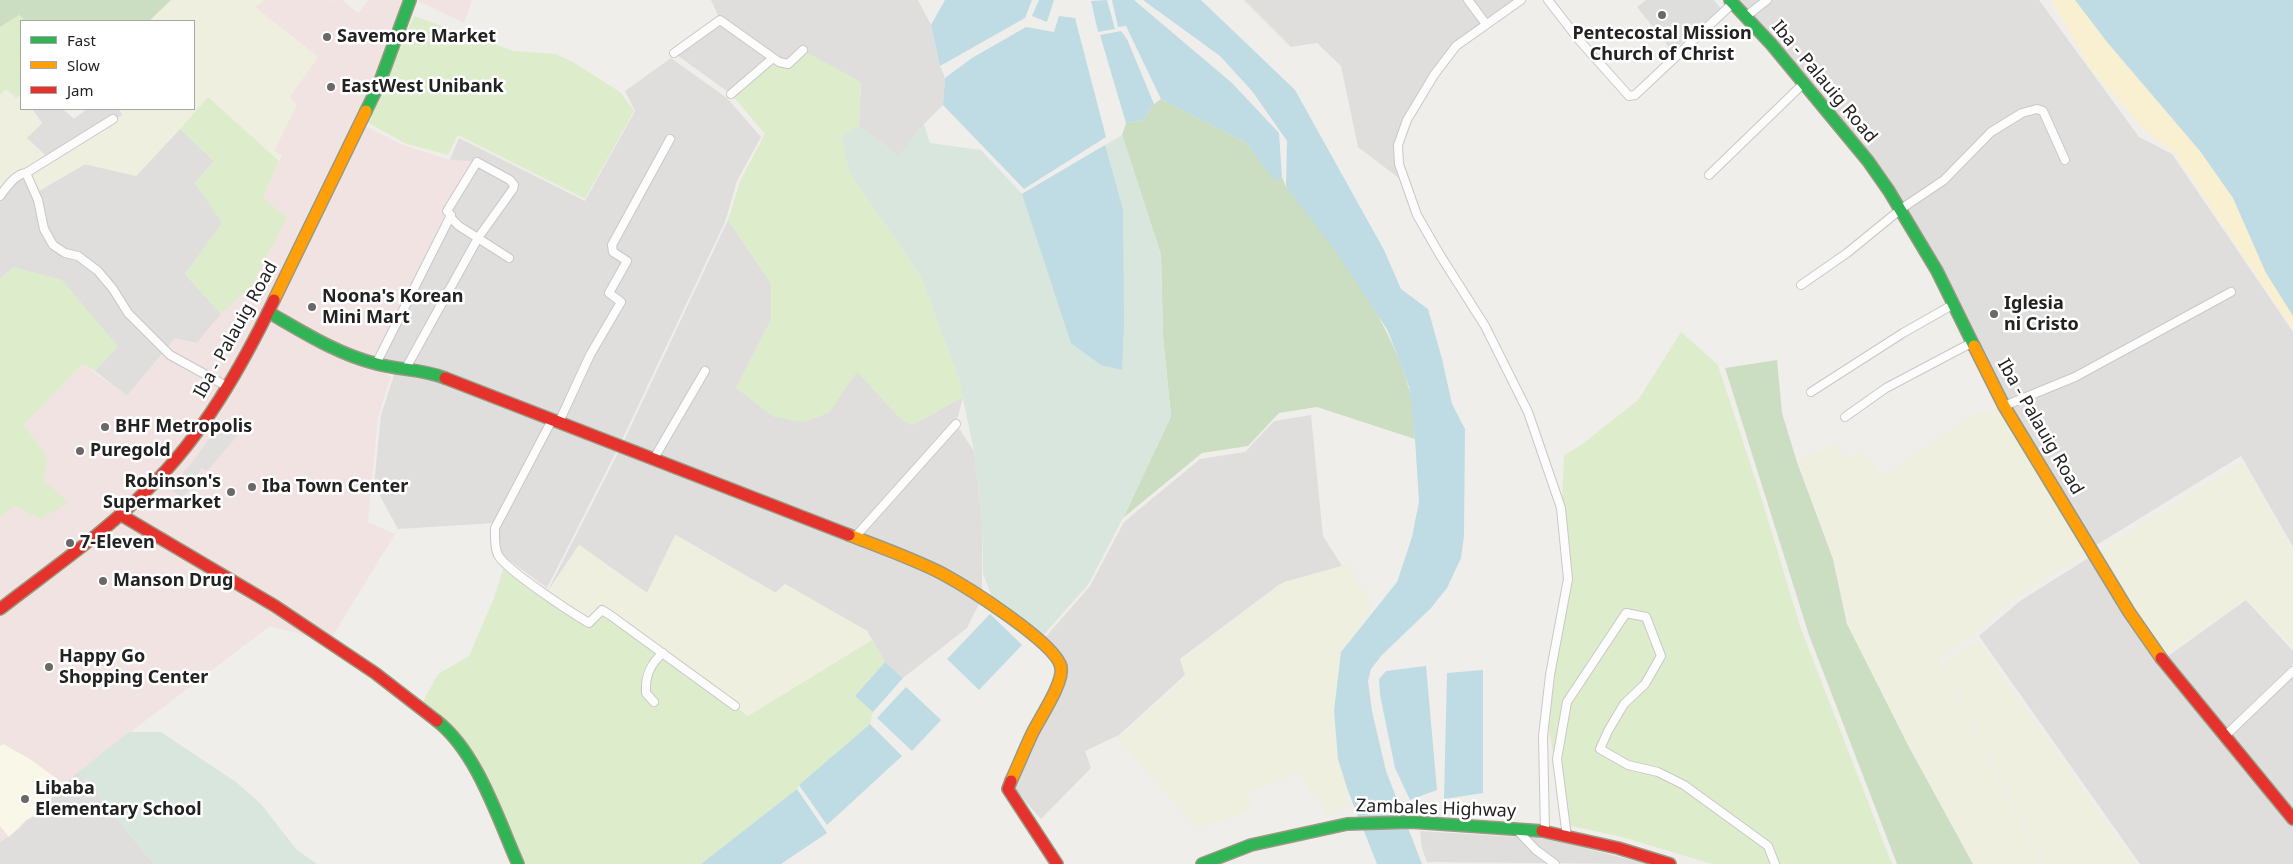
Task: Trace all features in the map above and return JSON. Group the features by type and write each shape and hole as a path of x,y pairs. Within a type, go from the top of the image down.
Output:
{"main road":[{"name":"Iba - Palauig Road","path":"0,609 121,515 159,478 189,442 228,387 268,312 379,84 410,0"},
{"name":"Iba - Palauig Road","path":"1732,2 1772,45 1868,161 1901,209 1954,304 2004,406 2129,612 2168,667 2293,819"},
{"path":"268,312 310,336 376,364 433,373 855,537 943,574 996,607 1039,640 1056,656 1061,668 1059,681 1031,735 1008,789 1057,864"},
{"path":"121,515 275,606 375,673 444,727 466,756 486,790 518,864"},
{"name":"Zambales Highway","path":"1202,864 1230,856 1251,845 1353,824 1411,822 1545,831 1618,848 1670,864"}],"street":[{"path":"1468,0 1486,24"},
{"path":"1521,0 1456,46 1434,75 1407,120 1398,145 1399,164 1417,215 1485,326 1528,412 1561,508 1568,579 1550,675 1543,736 1545,831"},
{"path":"1548,0 1629,96 1635,95 1732,2"},
{"path":"1745,17 1767,0"},
{"path":"674,53 720,20 773,58 788,64 803,50"},
{"path":"731,94 773,58"},
{"path":"1709,175 1803,84"},
{"path":"1802,285 1847,253 1901,209 1944,180 1991,132 2022,113 2037,109 2043,111 2065,160"},
{"path":"0,196 22,174 26,174 113,119"},
{"path":"670,139 612,245 613,252 627,261 609,293 621,302 495,528 495,546 499,556 505,563 532,584 590,623 602,610 735,706"},
{"path":"406,368 478,238 514,185 510,180 477,162 447,211 451,215 450,217 478,238 510,258"},
{"path":"26,174 36,194 44,229 53,245 65,253 78,256 98,271 113,289 128,313 170,355 228,387"},
{"path":"376,364 450,217"},
{"path":"2004,406 2075,377 2231,292"},
{"path":"1810,392 1903,333 1954,304"},
{"path":"1844,417 1886,388 1973,342"},
{"path":"653,460 705,371"},
{"path":"855,537 956,424"},
{"path":"1567,837 1557,760 1567,702 1626,613 1646,617 1661,656 1645,684 1624,704 1600,749 1628,766 1658,772 1684,785 1768,846 1775,864"},
{"path":"654,702 646,694 645,680 653,662 664,653"},
{"path":"2225,736 2293,671"},
{"path":"1516,828 1536,850 1554,864"}],"shaded area":[{"path":"264,0 331,0 336,4 333,0 342,0 358,13 369,0 414,0 363,125 403,145 447,159 477,162 447,211 376,364 391,377 378,417 368,522 395,534 329,642 270,626 78,772 64,784 36,815 26,820 20,828 0,842 0,517 43,480 48,459 24,424 83,364 127,396 175,338 197,343 221,314 286,217 263,198 282,155 274,151 297,104 289,98 318,57 255,7"},
{"path":"416,0 472,0 464,23"},
{"path":"711,0 918,0 931,25 940,66 945,78 943,105 924,124 899,156 859,126 861,82 731,94 674,53 720,20"},
{"path":"1244,0 1521,0 1456,46 1434,75 1398,145 1404,182 1358,147 1341,66 1317,43 1291,47"},
{"path":"1646,0 1714,0 1721,9 1672,51 1637,7"},
{"path":"1731,0 2039,0 2139,137 2172,154 2293,332 2293,547 2241,456 2090,549 2004,405 1908,218"},
{"path":"671,58 727,98 761,137 737,181 725,222 620,444 547,588 506,558 500,551 497,541 496,523 398,529 374,485 381,415 394,375 380,362 449,213 450,159 459,138 585,201 635,111 625,91"},
{"path":"33,110 64,110 74,119 86,110 120,110 123,115 46,156 26,138 42,123"},
{"path":"924,124 930,143 981,150 1022,194 1122,135 1161,255 1163,337 1171,417 1123,518 1088,585 1039,640 996,607 983,574 982,520 974,451 959,380 921,277 849,172 841,136 859,126 899,155"},
{"path":"180,129 214,161 195,183 223,223 185,274 221,314 197,343 175,339 127,396 95,371 118,346 14,267 0,279 0,196 7,186 26,173 39,191 85,164 136,176"},
{"path":"728,220 771,283 771,320 736,388 857,371 901,419 912,425 963,397 956,424 974,451 982,520 982,598 967,628 903,678 885,662 867,631 785,584 776,593 676,535 647,593 579,545 546,594 621,447"},
{"path":"2001,290 2013,312 1980,331 1969,307"},
{"path":"1311,415 1323,536 1342,566 1280,584 1180,659 1185,675 1119,735 1085,751 1091,768 1041,819 1019,794 1013,783 1062,679 1043,640 1090,586 1124,522 1200,459 1245,452 1274,421"},
{"path":"222,420 237,436 207,471 202,468 189,484 192,486 183,498 170,489 198,455"},
{"path":"2093,555 2130,616 2293,821 2293,864 2140,864 1979,636 2020,601"},
{"path":"2246,600 2293,651 2293,664 2239,716 2293,667 2293,818 2164,659"},
{"path":"129,732 161,732 236,782 261,804 297,850 317,864 154,864 78,772"},
{"name":"Libaba Elementary School","path":"3,744 30,759 64,784 36,815 26,820 9,837 0,826 0,746"},
{"path":"78,772 154,864 0,864 0,842 20,828 26,820 36,815 64,784"},
{"path":"1420,831 1550,839 1647,864 1427,862 1422,849"}],"green space":[{"path":"0,0 171,0 150,20 25,20 19,15 0,27"},
{"path":"171,0 264,0 255,7 318,57 289,98 297,104 274,151 282,155 279,161 208,98 136,176 85,164 39,191 33,176 123,115 120,110 195,110 195,20 150,20"},
{"path":"19,15 25,20 20,20 20,95 16,98 6,89 0,95 0,27"},
{"path":"414,16 514,51 556,54 573,62 620,92 634,111 585,199 458,135 448,155 404,143 367,122"},
{"path":"803,50 861,82 859,126 841,136 849,172 921,277 959,380 963,397 912,425 901,419 857,372 829,413 803,422 774,417 736,388 771,320 771,283 728,220 741,179 765,134 731,94 773,58 788,64"},
{"path":"6,89 16,98 20,95 20,110 33,110 42,123 27,138 46,156 23,168 0,190 0,95"},
{"path":"208,97 279,161 263,198 287,217 251,286 221,314 185,274 222,223 195,183 214,161 180,129"},
{"path":"1161,99 1245,142 1274,179 1282,177 1286,187 1322,231 1357,281 1387,334 1399,360 1410,392 1415,439 1317,407 1279,413 1248,446 1202,453 1123,518 1171,416 1163,337 1161,255 1122,135 1126,123 1143,120 1154,104"},
{"path":"14,267 62,280 118,346 95,371 83,364 24,424 48,459 43,480 68,502 41,519 15,506 0,517 0,279"},
{"path":"1681,332 1718,365 1801,629 1892,864 1712,864 1622,837 1567,825 1548,726 1554,669 1571,574 1562,505 1564,455 1580,446 1638,400"},
{"path":"1777,360 1782,413 1797,462 1833,559 1847,624 1909,747 1973,864 1897,864 1809,635 1725,368"},
{"path":"2004,409 2089,552 2016,597 1975,633 1938,658 2025,829 2046,864 1974,864 1911,748 1848,624 1834,558 1798,460 1837,443 1842,455 1866,454 1883,476 1977,412"},
{"path":"2243,462 2293,551 2293,647 2246,599 2164,656 2096,552"},
{"path":"675,535 775,593 785,584 867,631 872,640 748,716 735,706 589,623 546,594 579,545 647,593"},
{"path":"505,563 589,623 602,610 748,716 872,640 885,662 855,696 873,712 870,724 799,785 797,789 701,864 518,864 467,757 420,707 438,674 469,656 494,598"},
{"path":"1349,564 1372,605 1358,630 1341,652 1334,711 1338,759 1348,791 1348,804 1328,818 1298,772 1246,794 1253,810 1197,829 1118,739 1186,677 1181,660 1284,582"},
{"path":"1978,641 2137,864 2048,864 2027,829 1942,663"}],"sand":[{"path":"2051,0 2075,0 2107,42 2200,151 2233,198 2266,273 2293,315 2293,330 2175,153 2146,131 2090,68"}],"water":[{"path":"945,0 1032,0 1025,18 940,66 931,25"},
{"path":"1039,0 1054,0 1047,22 1032,16"},
{"path":"1107,0 1115,29 1098,32 1091,1"},
{"path":"1112,0 1134,0 1232,83 1279,133 1282,177 1274,180 1245,142 1161,99 1126,26 1118,27"},
{"path":"1143,0 1201,0 1295,90 1384,250 1401,289 1428,309 1452,404 1465,429 1464,536 1461,558 1447,588 1431,608 1382,655 1371,669 1368,681 1372,711 1386,771 1422,864 1377,864 1348,791 1338,759 1334,711 1341,652 1397,582 1412,537 1419,502 1409,387 1388,331 1335,250 1286,187 1287,141 1252,91 1220,56"},
{"path":"2075,0 2293,0 2293,316 2266,273 2233,198 2200,151 2107,42"},
{"path":"1059,16 1075,18 1106,137 1024,189 943,105 945,78 972,58 1026,27 1054,32"},
{"path":"1121,31 1127,39 1154,104 1143,120 1126,123 1100,35"},
{"path":"1105,145 1123,210 1124,322 1122,370 1101,365 1071,343 1022,194"},
{"path":"990,614 1022,645 979,690 947,659"},
{"path":"885,662 903,678 873,712 855,696"},
{"path":"1426,666 1437,790 1410,800 1395,768 1380,695 1379,679 1386,671"},
{"path":"1483,670 1483,793 1444,799 1447,673"},
{"path":"906,687 941,720 912,751 877,718"},
{"path":"870,724 902,756 827,825 799,785"},
{"path":"797,789 827,833 781,864 701,864"}],"traffic: fast":[{"path":"366,111 379,84 410,0"},
{"path":"1730,0 1772,45 1868,161 1889,191 1937,271 1974,346"},
{"path":"268,312 321,342 362,360 445,378"},
{"path":"437,721 464,750 475,768 518,864"},
{"path":"1202,864 1251,845 1347,824 1411,822 1542,831"}],"traffic: slow":[{"path":"274,300 366,111"},
{"path":"1974,346 2004,406 2129,612 2161,658"},
{"path":"849,535 897,553 955,581 1028,630 1055,657 1061,667 1059,683 1031,736 1011,781"}],"traffic: jam":[{"path":"0,609 113,521 168,469 219,400 274,300"},
{"path":"445,378 849,535"},
{"path":"121,515 275,606 375,673 437,721"},
{"path":"2161,658 2293,819"},
{"path":"1011,781 1008,789 1057,864"},
{"path":"1542,831 1618,848 1670,864"}],"place":[{"name":"Pentecostal Mission Church of Christ","path":"1662,15"},
{"name":"Savemore Market","path":"327,37"},
{"name":"EastWest Unibank","path":"331,87"},
{"name":"Noona's Korean Mini Mart","path":"312,307"},
{"name":"Iglesia ni Cristo","path":"1994,314"},
{"name":"BHF Metropolis","path":"105,427"},
{"name":"Puregold","path":"80,451"},
{"name":"Iba Town Center","path":"252,487"},
{"name":"Robinson's Supermarket","path":"231,492"},
{"name":"7-Eleven","path":"70,543"},
{"name":"Manson Drug","path":"103,581"},
{"name":"Happy Go Shopping Center","path":"49,667"},
{"name":"Libaba Elementary School","path":"25,799"}]}
